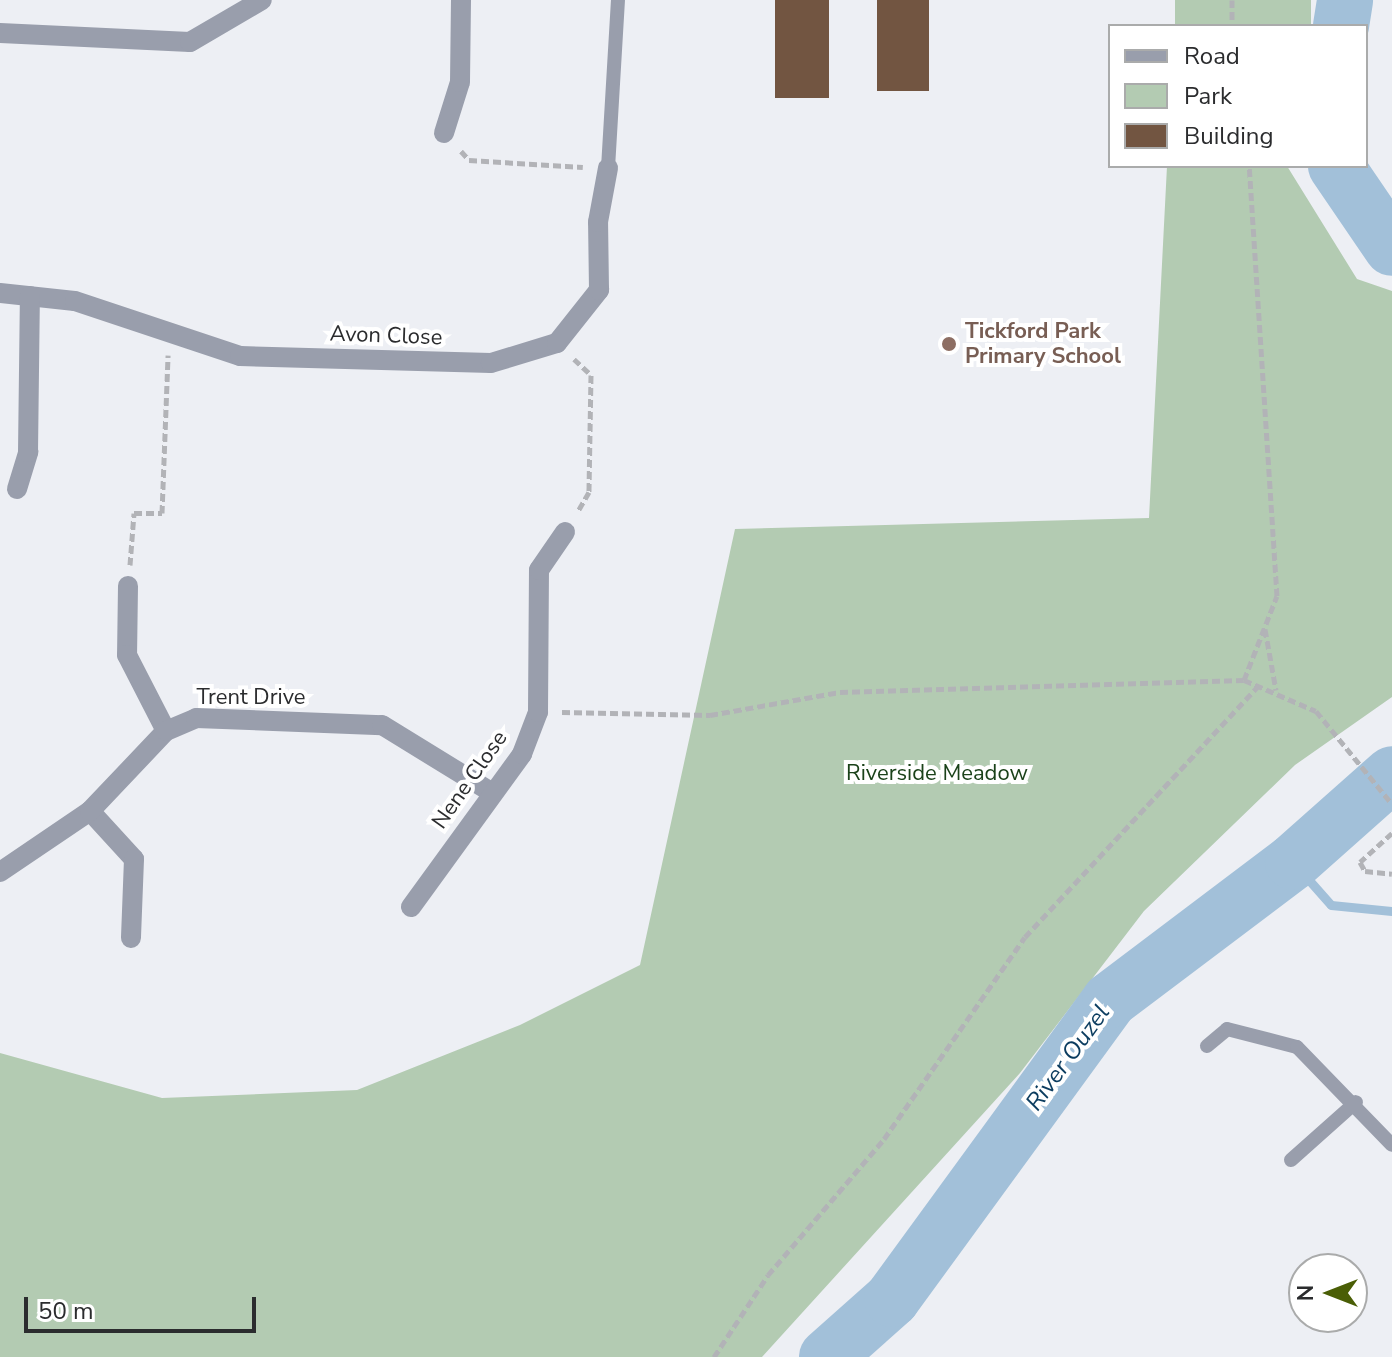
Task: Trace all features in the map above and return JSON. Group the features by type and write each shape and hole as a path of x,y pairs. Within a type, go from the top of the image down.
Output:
{"street":[{"path":"0,33 190,42 262,0"},
{"path":"444,133 460,82 461,0"},
{"path":"557,343 599,290 598,222 608,168"},
{"name":"Avon Close","path":"0,293 75,301 240,356 491,363 557,343"},
{"path":"17,489 28,452 30,296"},
{"name":"Nene Close","path":"411,907 491,792 522,754 538,712 539,570 565,532"},
{"path":"128,586 127,655 166,731"},
{"name":"Trent Drive","path":"0,872 90,811 166,731 196,718 382,725 491,792"},
{"path":"90,811 134,859 131,938"}],"lane":[{"path":"608,168 618,0"},
{"path":"1207,1046 1227,1029 1269,1034 1297,1047 1356,1102 1392,1145"},
{"path":"1291,1160 1356,1102"}],"path":[{"path":"1232,0 1232,24"},
{"path":"444,133 469,160 608,168"},
{"path":"1244,680 1277,596 1249,168"},
{"path":"128,586 134,513 162,513 169,334"},
{"path":"557,343 591,375 589,492 565,532"},
{"path":"1264,628 1276,690"},
{"path":"538,712 710,715 840,692 1244,680 1276,690 1330,727 1392,804"},
{"path":"714,1357 768,1275 884,1139 1025,937 1260,684"},
{"path":"1392,833 1360,862 1365,871 1392,874"}],"green space":[{"path":"1175,0 1311,0 1311,24 1175,24"},
{"name":"Riverside Meadow","path":"1167,168 1288,168 1357,279 1392,291 1392,697 1295,765 1144,911 1020,1073 762,1357 0,1357 0,1053 162,1098 357,1090 520,1025 640,965 735,529 1149,518"}],"building":[{"path":"775,0 829,0 829,98 775,98"},
{"path":"877,0 929,0 929,91 877,91"}],"waterway":[{"name":"River Ouzel","path":"1341,24 1345,0"},
{"name":"River Ouzel","path":"1337,168 1392,248"},
{"name":"River Ouzel","path":"827,1357 892,1299 1110,1000 1293,862 1392,774"},
{"path":"1293,862 1331,905 1392,911"}],"place":[{"name":"Tickford Park Primary School","path":"949,344"}]}
